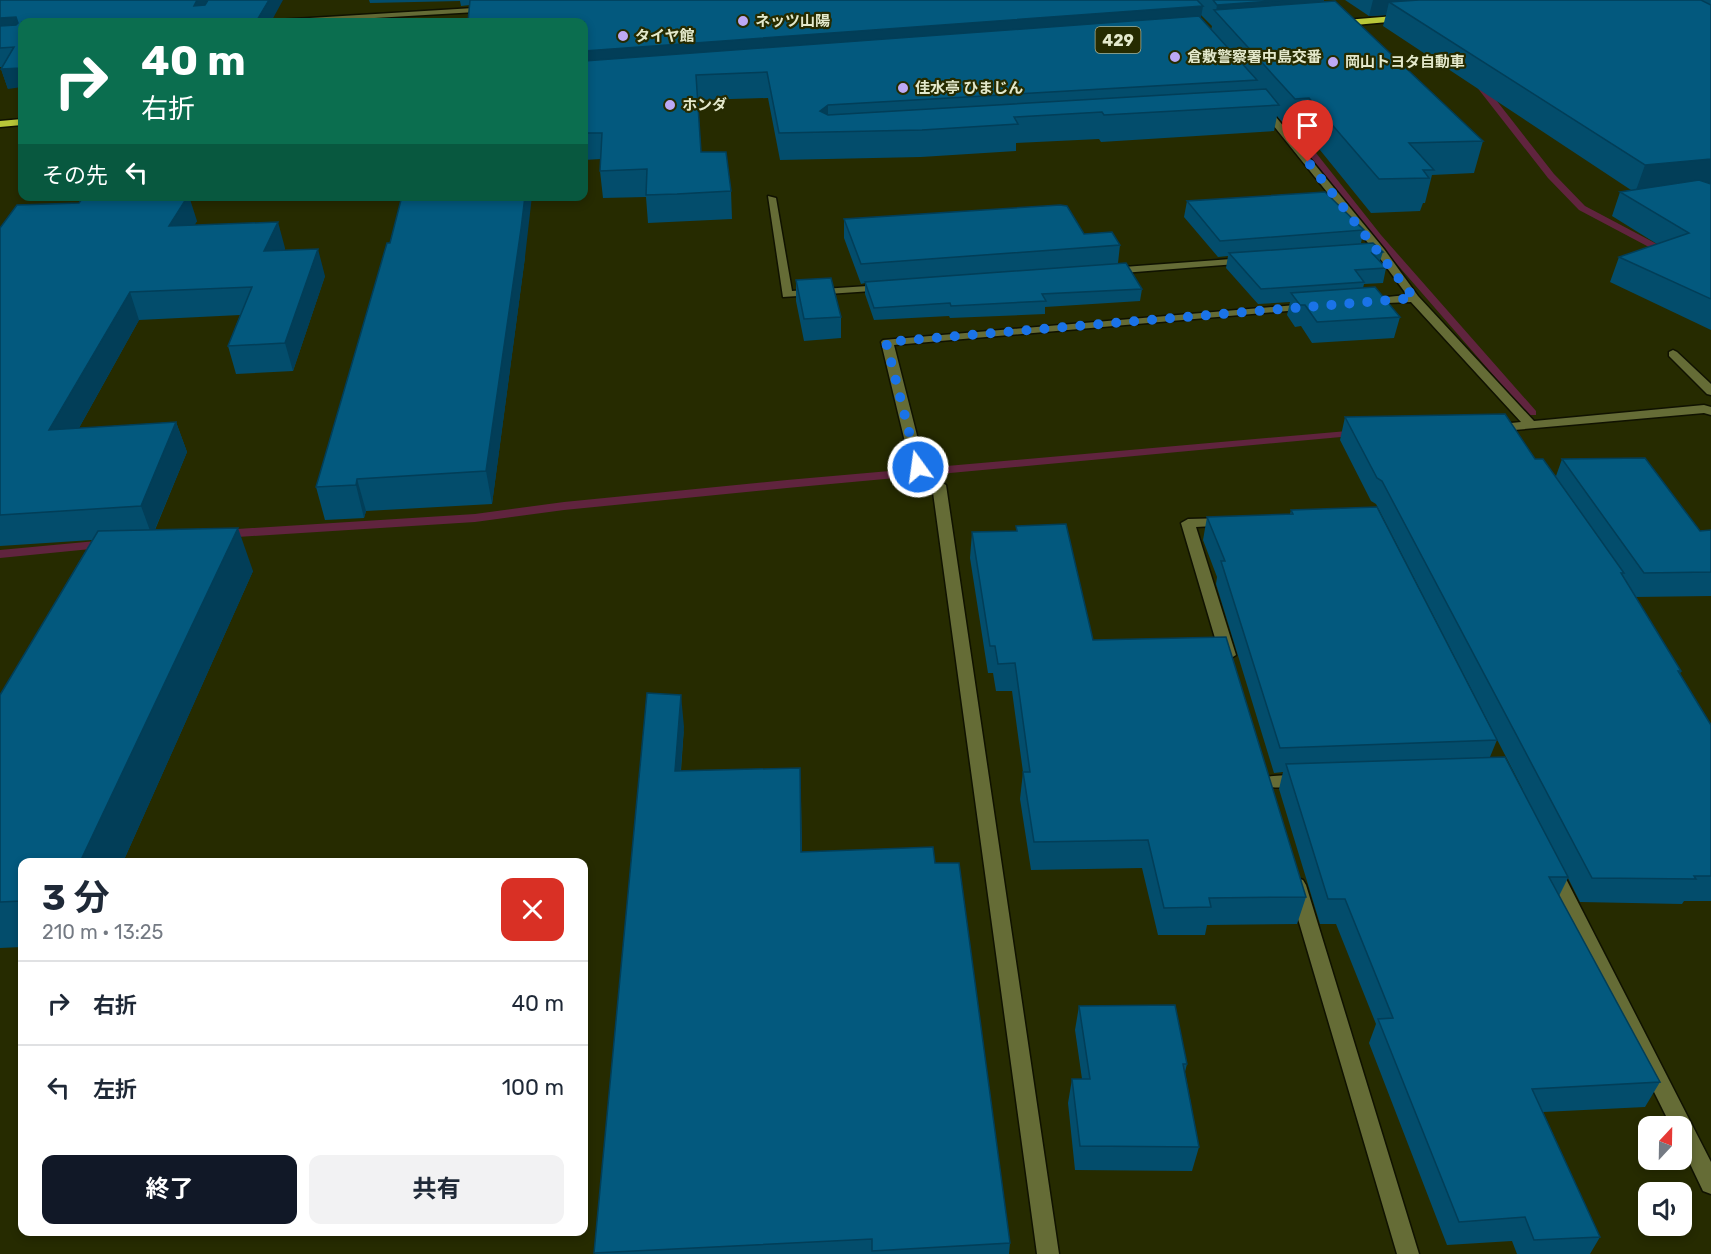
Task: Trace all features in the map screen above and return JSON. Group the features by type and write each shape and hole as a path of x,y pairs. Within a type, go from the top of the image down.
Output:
{"highway":[{"path":"1319,25 1415,18"},
{"path":"0,124 18,122"}],"street":[{"path":"357,18 501,8"},
{"path":"1258,106 1374,252 1531,425"},
{"path":"771,198 787,295 894,287"},
{"path":"1095,272 1261,260"},
{"path":"1356,303 1414,298"},
{"path":"918,467 886,342 1321,306"},
{"path":"1673,354 1711,391"},
{"path":"1519,446 1505,428 1704,409 1711,411"},
{"path":"939,485 1048,1254"},
{"path":"1232,669 1188,523 1246,522"},
{"path":"1266,781 1313,780"},
{"path":"1546,857 1711,1184"},
{"path":"1293,871 1408,1254"}],"building":[{"path":"0,0 197,0 194,6 205,5 208,0 269,0 258,18 18,18 18,23 16,17 0,18"},
{"path":"470,0 1197,0 1203,6 588,51 588,18 468,18"},
{"path":"1213,0 1284,0 1217,5"},
{"path":"1419,0 1701,0 1711,5 1711,159 1645,165 1389,2"},
{"path":"1335,1 1483,141 1409,143 1434,170 1423,170 1429,178 1379,179 1309,98 1295,99 1214,10"},
{"path":"1199,16 1257,80 828,105 820,111 828,115 1266,89 1279,105 1104,115 1102,112 1014,117 1018,124 922,130 779,133 767,72 696,75 701,152 726,152 731,191 646,195 647,169 600,171 602,133 588,133 588,61"},
{"path":"18,23 18,68 1,69 14,47 0,48 0,26"},
{"path":"1699,180 1711,184 1711,299 1619,257 1689,233 1620,192"},
{"path":"1325,192 1364,230 1220,241 1187,201"},
{"path":"80,201 185,201 169,226 278,222 264,251 318,249 285,343 228,346 252,287 130,292 49,430 176,422 141,506 0,515 0,228 17,205 79,203"},
{"path":"401,201 524,201 486,471 357,479 356,485 316,487 387,243 390,243"},
{"path":"1067,206 1084,234 1112,232 1120,245 861,264 844,219"},
{"path":"1373,243 1383,252 1372,253 1386,268 1355,270 1364,282 1261,289 1229,253"},
{"path":"1126,263 1142,289 1042,294 1046,301 951,306 950,303 874,308 865,282"},
{"path":"831,278 841,317 804,319 796,280"},
{"path":"1375,287 1400,317 1317,322 1305,305 1300,305 1291,293"},
{"path":"1505,414 1535,459 1543,459 1624,573 1621,573 1711,725 1711,876 1694,876 1696,879 1592,878 1382,481 1377,478 1345,417"},
{"path":"1645,458 1700,531 1711,530 1711,572 1644,573 1562,459"},
{"path":"1377,507 1497,740 1280,748 1221,561 1225,561 1207,517 1293,514 1291,510"},
{"path":"1066,524 1093,640 1226,637 1306,897 1209,898 1211,907 1164,908 1148,840 1034,842 1023,772 1030,772 1015,663 998,664 995,646 990,646 972,532 1017,531 1016,526"},
{"path":"238,528 82,858 18,858 18,901 0,902 0,695 98,531"},
{"path":"647,693 681,695 675,771 800,768 801,852 933,847 935,863 959,863 1010,1243 872,1251 872,1239 594,1253"},
{"path":"1505,757 1568,877 1549,877 1660,1082 1532,1089 1600,1237 1534,1240 1525,1217 1459,1222 1378,1019 1393,1018 1345,899 1328,899 1286,764"},
{"path":"1175,1005 1187,1064 1183,1064 1199,1147 1080,1146 1072,1079 1090,1079 1079,1006"}],"waterway":[{"path":"1479,84 1551,176 1582,208 1667,253"},
{"path":"1283,117 1378,237 1532,413"},
{"path":"222,534 475,518 564,506 787,484 1359,433"},
{"path":"0,554 107,544"}],"place":[{"name":"ネッツ山陽","path":"743,21"},
{"name":"タイヤ館","path":"623,36"},
{"name":"倉敷警察署中島交番","path":"1175,57"},
{"name":"岡山トヨタ自動車","path":"1333,62"},
{"name":"佳水亭 ひまじん","path":"903,88"},
{"name":"ホンダ","path":"670,105"}],"route":[{"path":"918,467 886,342 1414,298 1380,251 1308,162"}]}
